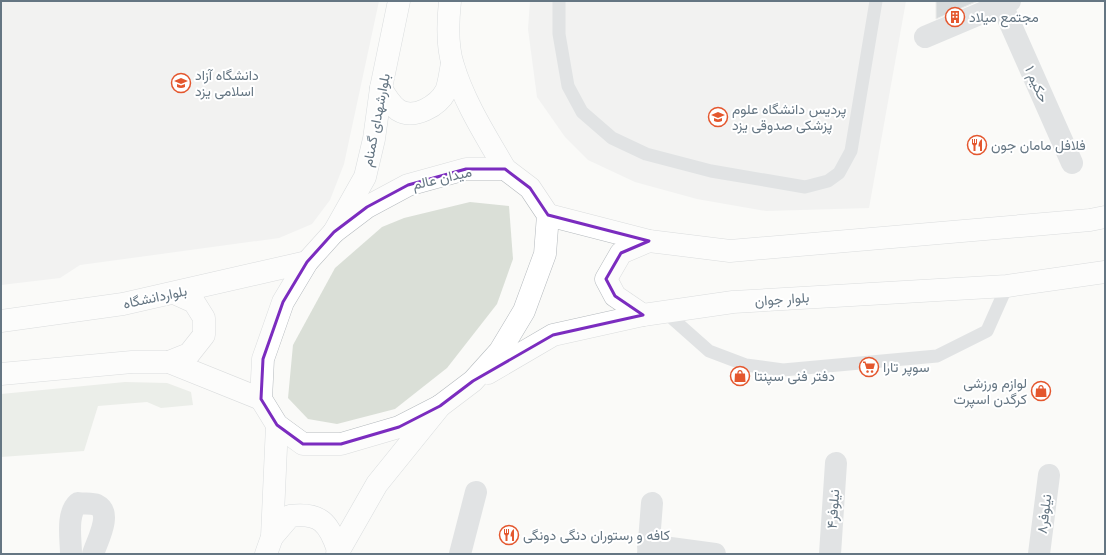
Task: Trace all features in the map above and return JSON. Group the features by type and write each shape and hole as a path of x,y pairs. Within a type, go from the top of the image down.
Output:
{"main road":[{"name":"بلوارشهدای گمنام","path":"334,232 365,177 374,139 381,88 399,1"},
{"path":"381,88 388,101 400,111 416,113 426,110 437,102 446,92 452,64 448,22 450,1"},
{"path":"1,374 132,362 169,362 261,398 277,425 303,444 341,444 399,427 440,406 473,381 500,351 524,310 544,254 548,215 530,188 505,169 475,118 452,64"},
{"name":"میدان عالم","path":"261,398 263,359 283,302 307,262 334,232 367,206 408,185 466,169 505,169"},
{"path":"548,215 649,241 730,251 1083,221 1105,217"},
{"path":"643,315 616,296 606,279 622,254 649,241"},
{"name":"بلواردانشگاه","path":"1,321 123,304 307,262"},
{"name":"بلوار جوان","path":"473,381 553,336 643,315 733,302 1007,286 1105,272"},
{"path":"169,362 189,354 204,335 204,318 194,302 174,293"},
{"path":"338,552 377,484 440,406"},
{"path":"269,545 277,425"},
{"path":"269,545 290,516 301,515 312,517 323,522 331,530 338,552"}],"street":[{"path":"925,37 1006,3"},
{"name":"حکیم ۱","path":"1006,3 1072,163"},
{"name":"نیلوفر۴","path":"830,554 836,463"},
{"name":"نیلوفر۸","path":"1039,554 1049,475"},
{"path":"460,554 476,492"},
{"path":"70,554 71,516 74,507 78,503 95,504 102,509 105,518 93,554"},
{"path":"652,503 648,549 715,554"}],"lane":[{"path":"558,1 559,34 568,86 582,112 612,138 646,154 711,171 805,187 828,182 839,172 851,152 876,1"},
{"path":"665,312 709,351 746,365 783,370 937,356 987,331 1007,286"}],"highlighted area":[{"path":"466,169 505,169 530,188 548,215 649,241 621,253 606,279 615,296 643,315 553,335 473,381 440,406 399,427 341,444 303,444 277,425 261,399 263,359 283,302 307,262 334,232 367,207 408,185"}],"shaded area":[{"name":"دانشگاه آزاد اسلامی یزد","path":"1,1 379,1 344,164 330,200 312,224 279,238 80,265 60,278 1,285"},
{"name":"پردیس دانشگاه علوم پزشکی صدوقی یزد","path":"530,1 906,1 869,208 766,211 697,199 635,182 588,160 565,137 537,97 528,29"},
{"path":"470,202 509,206 513,259 497,304 447,368 395,409 337,424 308,419 288,398 293,345 335,268 382,227 404,218"},
{"path":"125,382 167,383 191,392 193,405 161,408 147,402 98,406 84,451 1,457 1,394"}],"building":[{"path":"936,1 978,1 936,19"}],"place":[{"name":"مجتمع میلاد","path":"955,17"},
{"name":"دانشگاه آزاد اسلامی یزد","path":"181,83"},
{"name":"پردیس دانشگاه علوم پزشکی صدوقی یزد","path":"718,117"},
{"name":"فلافل مامان جون","path":"977,145"},
{"name":"سوپر تارا","path":"869,367"},
{"name":"دفتر فنی سپنتا","path":"740,376"},
{"name":"لوازم ورزشی کرگدن اسپرت","path":"1041,391"},
{"name":"کافه و رستوران دنگی دونگی","path":"509,535"}]}
